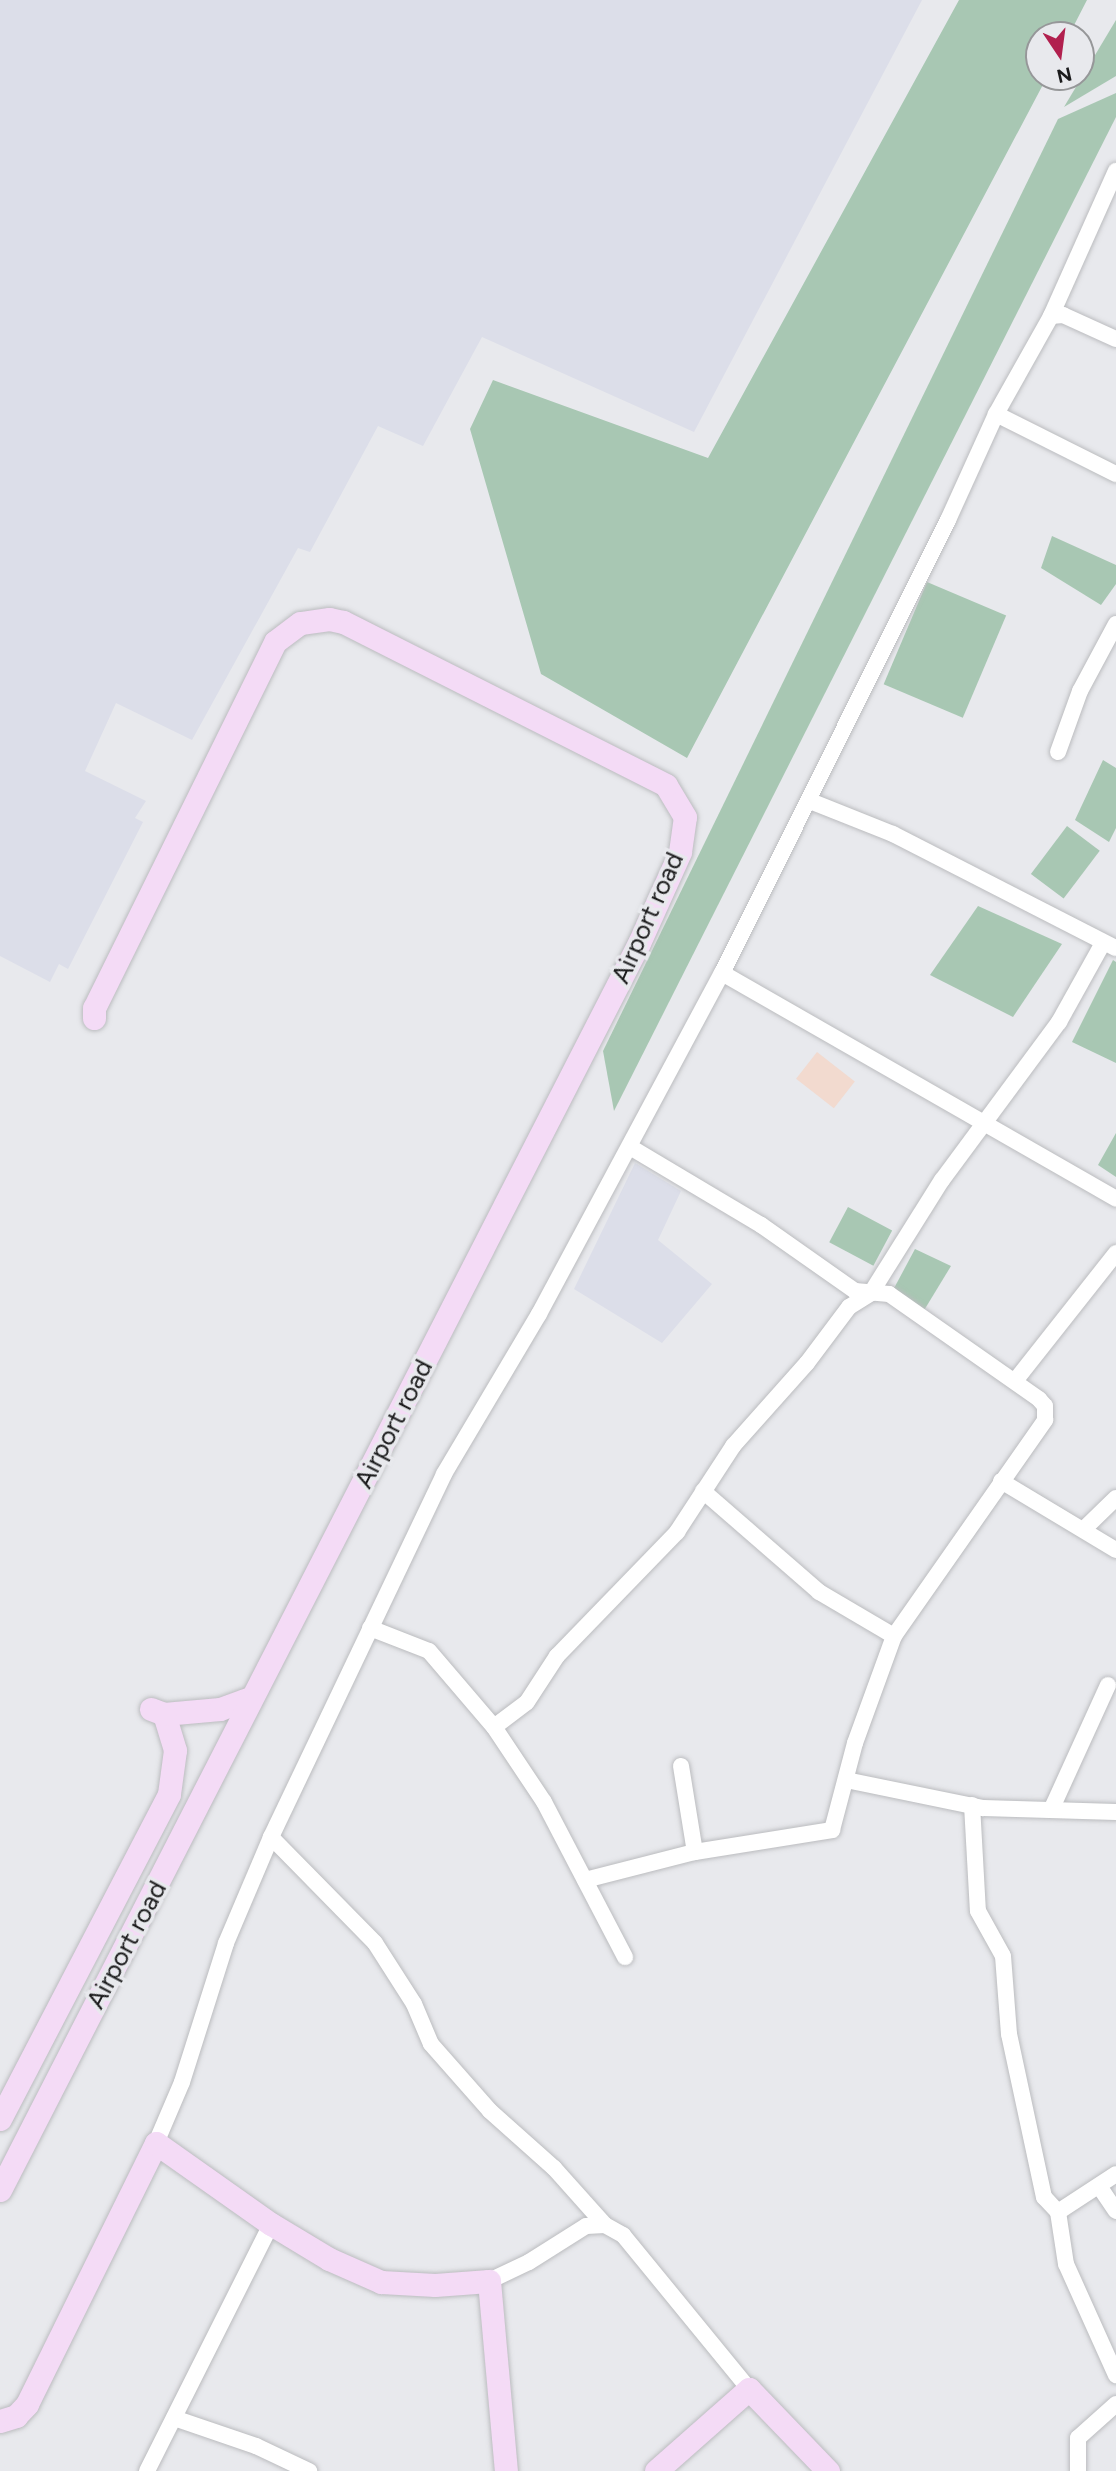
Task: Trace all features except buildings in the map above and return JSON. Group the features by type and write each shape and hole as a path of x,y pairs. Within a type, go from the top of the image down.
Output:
{"main road":[{"name":"Airport road","path":"2,2183 205,1797 251,1698 639,943 681,852 685,817 666,785 343,622 329,619 300,623 275,642 94,1009 94,1018"},
{"name":"Airport road","path":"0,2119 169,1794 175,1750 158,1711 220,1709 251,1698"},
{"path":"0,2421 16,2416 27,2404 156,2143 271,2224 329,2259 380,2282 435,2285 489,2281 506,2471"},
{"path":"656,2471 749,2389 828,2471"}],"street":[{"path":"156,2143 182,2082 226,1943 271,1837 444,1474 630,1147 722,973 810,801 996,414 1051,316 1116,171"},
{"path":"1051,316 1063,315 1116,339"},
{"path":"996,414 1116,474"},
{"path":"1058,752 1080,691 1116,624"},
{"path":"494,1727 527,1702 557,1656 677,1532 733,1446 807,1363 849,1307 871,1293 984,1124 1059,1022 1110,946 893,834 810,801"},
{"path":"722,973 1116,1199"},
{"path":"585,1880 695,1852 832,1830 855,1743 894,1636 1045,1420 1045,1406 1015,1381 889,1294 855,1290 761,1225 630,1147"},
{"path":"1015,1381 1116,1253"},
{"path":"1001,1481 1085,1528 1116,1550"},
{"path":"703,1492 819,1592 894,1636"},
{"path":"1085,1528 1116,1499"},
{"path":"370,1628 429,1651 494,1727 544,1802 625,1957"},
{"path":"1052,1808 1108,1685"},
{"path":"681,1766 695,1852"},
{"path":"846,1780 972,1805 1116,1812"},
{"path":"972,1805 978,1911 1003,1956 1009,2034 1044,2197 1058,2212 1066,2264 1116,2375"},
{"path":"271,1837 375,1943 414,2004 431,2044 490,2111 554,2168 605,2225 623,2235 749,2389"},
{"path":"1058,2212 1116,2174"},
{"path":"1099,2186 1116,2211"},
{"path":"147,2471 271,2224"},
{"path":"489,2281 529,2262 586,2226 605,2225"},
{"path":"1078,2471 1078,2438 1116,2404"},
{"path":"174,2417 256,2446 309,2471"}],"shaded area":[{"path":"0,0 922,0 694,432 482,337 423,446 378,426 310,552 298,548 192,740 116,703 85,771 146,801 135,818 143,822 68,969 59,964 50,982 0,956"},
{"path":"817,1052 855,1082 834,1108 796,1079"},
{"path":"635,1163 681,1191 658,1240 712,1284 662,1343 574,1289"}],"green space":[{"path":"959,0 1087,0 1076,21 1025,21 1025,91 1040,91 687,758 541,674 470,429 493,380 708,458"},
{"path":"1116,20 1116,76 1095,89 1095,55"},
{"path":"1074,91 1091,91 1064,107"},
{"path":"1116,93 1116,117 614,1111 603,1051 1058,119"},
{"path":"1052,536 1116,565 1116,584 1101,605 1041,568"},
{"path":"927,582 1006,616 963,718 884,684"},
{"path":"1103,760 1116,768 1116,828 1109,842 1075,820"},
{"path":"1067,826 1100,851 1064,899 1031,874"},
{"path":"978,906 1062,944 1013,1017 930,975"},
{"path":"1113,960 1116,962 1116,1063 1072,1042"},
{"path":"1116,1133 1116,1177 1098,1165"},
{"path":"848,1207 892,1230 873,1266 829,1242"},
{"path":"915,1249 951,1266 923,1312 892,1292"}]}
